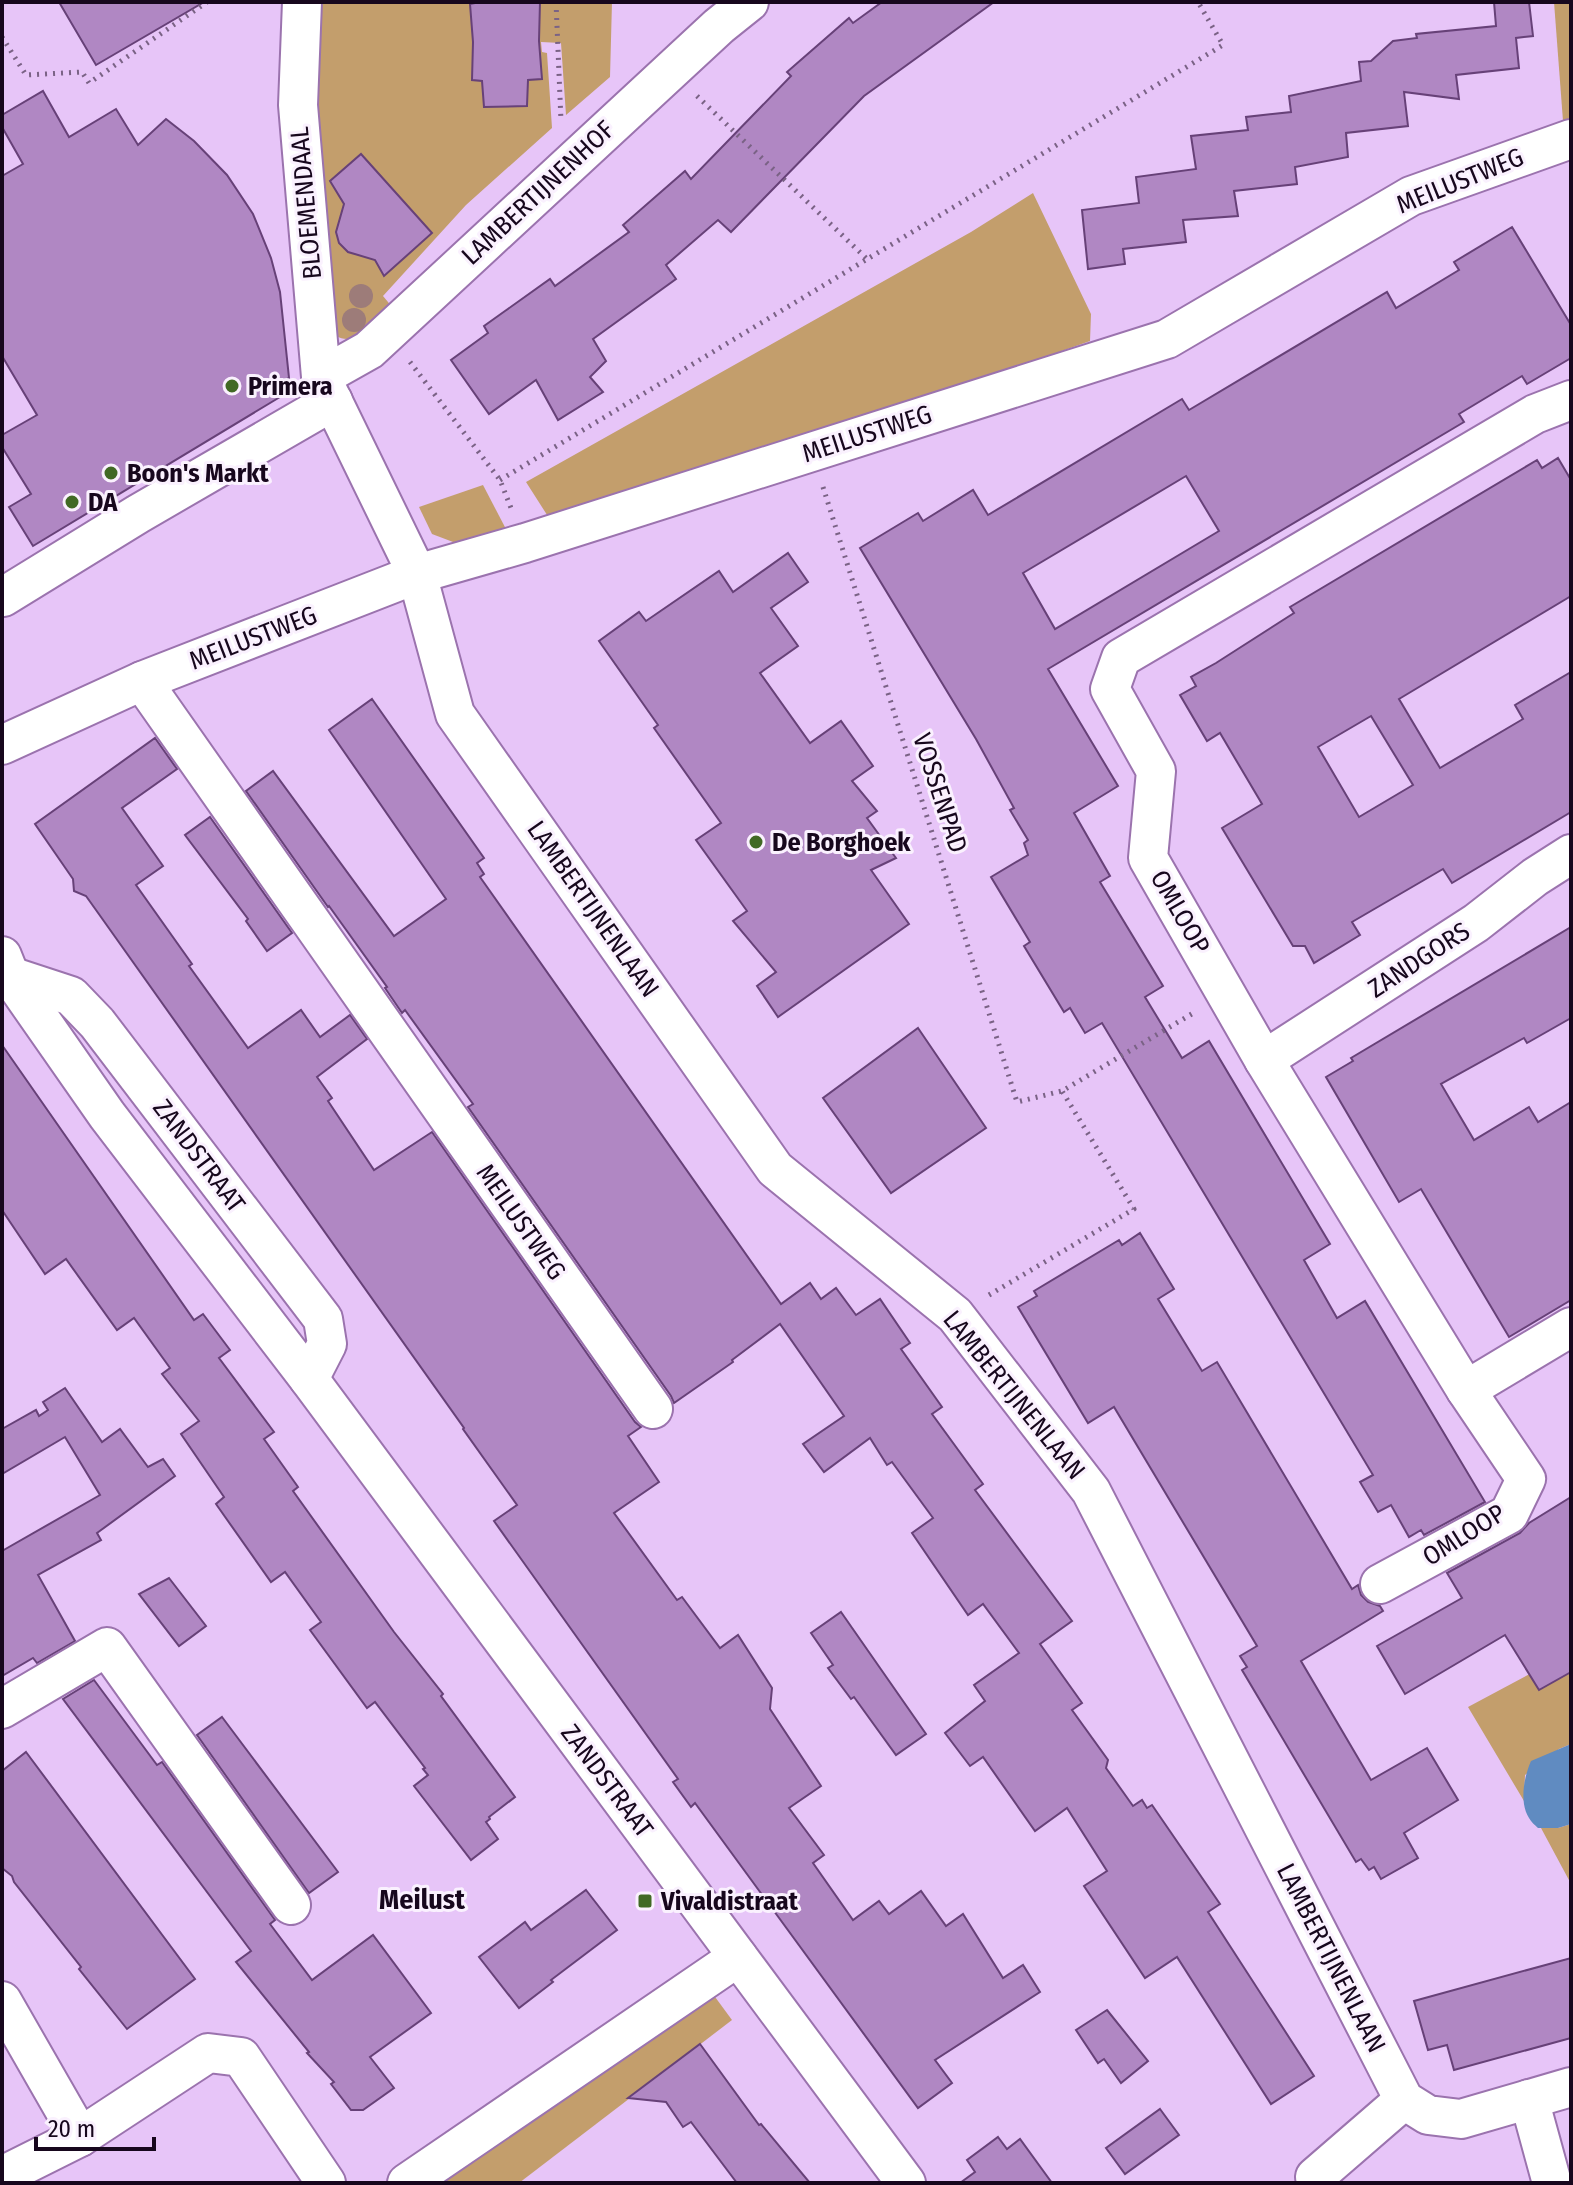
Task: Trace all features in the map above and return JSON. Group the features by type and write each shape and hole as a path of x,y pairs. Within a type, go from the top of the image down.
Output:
{"street":[{"name":"BLOEMENDAAL","path":"302,2 298,105 327,389 417,574"},
{"name":"LAMBERTIJNENHOF","path":"327,389 670,70 749,2"},
{"name":"MEILUSTWEG","path":"2,745 142,681 417,574 525,543 1167,339 1411,196 1571,139"},
{"path":"3,597 138,514 327,389"},
{"name":"OMLOOP","path":"1380,1584 1509,1514 1526,1479 1466,1390 1264,1060 1148,858 1156,771 1110,689 1121,658 1535,414 1571,400"},
{"name":"LAMBERTIJNENLAAN","path":"417,574 455,714 775,1169 955,1315 1091,1491 1404,2100"},
{"name":"MEILUSTWEG","path":"142,681 653,1409"},
{"name":"ZANDGORS","path":"1264,1060 1476,923 1535,877 1571,854"},
{"name":"ZANDSTRAAT","path":"6,966 71,996 97,1023 323,1319 327,1344 309,1379 906,2183"},
{"path":"1466,1390 1571,1327"},
{"path":"2,1709 107,1647 291,1905"},
{"path":"407,2183 738,1957"},
{"path":"2,2001 80,2137"},
{"path":"2,2176 80,2137 208,2053 241,2057 326,2183"},
{"path":"1315,2177 1404,2100 1428,2115 1461,2119 1571,2087"},
{"path":"1529,2099 1552,2183"}],"path":[{"path":"2,37 26,75 82,72 89,83 207,2"},
{"path":"556,2 560,116 569,164"},
{"path":"500,480 1223,45 1198,2"},
{"path":"670,70 867,259"},
{"path":"388,332 500,480 525,543"},
{"name":"VOSSENPAD","path":"812,452 1017,1102 1062,1091 1227,993"},
{"path":"955,1315 1134,1209 1062,1091"}],"shaded area":[{"path":"314,2 612,2 610,77 566,115 561,43 541,42 542,52 547,53 552,128 466,205 383,296 393,308 352,339 336,336 312,99"},
{"path":"1554,2 1571,2 1571,118 1563,121"},
{"path":"1033,193 1091,314 1090,341 977,381 549,518 526,482 971,232"},
{"path":"483,485 507,531 461,545 432,534 419,507"},
{"path":"1571,1652 1571,1744 1559,1749 1525,1775 1524,1801 1468,1707"},
{"path":"1571,1824 1571,1882 1570,1882 1541,1828"},
{"path":"707,1986 732,2020 519,2183 442,2183"}],"water":[{"path":"1571,1744 1571,1824 1558,1828 1538,1828 1526,1812 1523,1797 1531,1761"}],"building":[{"path":"59,2 204,2 96,65"},
{"path":"540,2 542,79 528,80 527,106 484,107 482,81 472,80 470,4"},
{"path":"882,2 994,2 864,96 731,232 718,220 666,265 676,279 593,339 606,361 590,377 603,392 558,420 536,380 489,414 451,360 488,333 484,326 550,279 555,286 629,232 623,225 685,171 691,179 791,76 787,72 849,18 853,23"},
{"path":"1494,2 1529,2 1533,36 1516,38 1519,68 1456,75 1459,99 1404,92 1408,126 1346,133 1348,157 1295,167 1297,184 1234,191 1238,216 1183,220 1186,242 1123,249 1125,264 1088,269 1082,210 1139,203 1136,177 1196,169 1191,136 1248,130 1246,117 1291,112 1289,96 1361,81 1359,62 1371,61 1393,41 1417,38 1416,34 1496,26"},
{"path":"43,91 69,137 116,109 138,145 166,119 194,141 227,175 253,214 271,258 280,292 289,378 279,383 285,394 33,546 9,507 31,494 2,447 2,435 37,415 2,356 2,176 23,164 2,127 2,115"},
{"path":"361,154 432,233 384,276 375,260 348,252 339,243 336,232 344,204 330,181"},
{"path":"1512,227 1571,325 1571,358 1527,384 1522,376 1459,414 1464,422 1048,669 1118,786 1074,813 1110,876 1100,882 1163,986 1145,997 1182,1058 1209,1041 1330,1244 1304,1260 1337,1318 1365,1301 1485,1502 1424,1535 1421,1530 1409,1537 1391,1505 1378,1512 1360,1482 1373,1475 1102,1023 1085,1033 1070,1008 1064,1012 1024,946 1030,942 991,877 1028,855 1024,843 1028,840 976,739 860,548 918,513 923,521 973,490 988,515 1182,399 1189,410 1387,292 1396,308 1459,270 1454,262","holes":["1186,476 1219,531 1055,629 1023,573"]},
{"path":"1558,458 1571,480 1571,596 1399,699 1440,768 1523,719 1515,705 1571,672 1571,812 1452,883 1443,869 1352,922 1360,935 1314,963 1305,946 1293,946 1222,828 1262,804 1220,733 1207,741 1180,695 1196,686 1191,677 1294,613 1290,607 1537,460 1542,468","holes":["1371,716 1413,785 1359,817 1318,747"]},
{"path":"788,553 808,582 771,608 798,646 760,673 810,743 841,721 873,766 852,781 877,811 867,818 896,858 871,870 909,924 778,1017 757,986 776,972 733,921 747,911 696,840 721,823 654,728 658,725 599,641 639,612 646,621 719,571 733,592"},
{"path":"372,699 484,858 477,863 484,874 480,877 781,1304 810,1283 821,1299 836,1288 856,1315 880,1299 910,1343 901,1349 942,1407 932,1414 983,1484 975,1490 1072,1621 1040,1644 1082,1703 1072,1710 1108,1760 1106,1768 1133,1806 1142,1800 1147,1808 1152,1805 1220,1904 1208,1912 1314,2076 1271,2104 1177,1957 1145,1978 1084,1886 1107,1871 1067,1808 1035,1831 983,1757 970,1766 945,1733 985,1701 974,1685 1019,1653 983,1604 968,1615 912,1533 933,1518 892,1462 887,1465 870,1438 824,1472 803,1444 844,1416 780,1324 674,1403 468,1107 473,1104 405,1010 402,1013 387,987 246,791 273,771 394,936 446,899 329,730"},
{"path":"155,738 177,769 122,808 163,866 136,885 248,1048 301,1010 320,1037 350,1015 367,1039 317,1077 332,1098 328,1101 374,1170 432,1132 641,1427 628,1436 659,1482 614,1513 677,1600 682,1597 720,1648 738,1635 772,1688 770,1709 821,1786 789,1808 824,1855 813,1863 853,1920 879,1901 889,1914 921,1891 946,1926 963,1914 1003,1978 1023,1965 1040,1992 935,2060 952,2083 918,2108 695,1803 691,1807 673,1782 678,1779 494,1521 517,1505 86,896 74,891 73,879 35,824"},
{"path":"210,817 292,933 267,951 246,921 248,919 185,835"},
{"path":"1571,927 1571,1018 1527,1043 1524,1038 1441,1084 1474,1140 1529,1107 1538,1122 1571,1102 1571,1300 1509,1337 1421,1189 1399,1202 1326,1077 1353,1061 1351,1058"},
{"path":"918,1028 986,1128 891,1193 823,1098"},
{"path":"2,1045 194,1320 203,1314 230,1350 219,1358 274,1432 264,1439 298,1487 293,1491 515,1797 486,1822 498,1839 471,1860 414,1786 428,1775 425,1768 375,1702 367,1708 310,1630 321,1622 285,1572 271,1582 216,1504 224,1497 181,1434 199,1421 162,1374 170,1368 134,1318 117,1330 66,1259 45,1274 2,1210"},
{"path":"1140,1233 1174,1289 1158,1299 1202,1371 1217,1362 1352,1589 1358,1585 1361,1595 1383,1611 1301,1661 1371,1780 1427,1748 1458,1800 1404,1833 1418,1858 1381,1879 1374,1867 1369,1870 1361,1859 1356,1862 1242,1670 1247,1667 1240,1656 1257,1646 1114,1407 1088,1423 1018,1307 1037,1296 1034,1291 1119,1240 1122,1245"},
{"path":"65,1388 102,1442 120,1429 148,1467 163,1459 175,1476 97,1533 101,1540 38,1575 75,1641 37,1663 33,1658 2,1676 2,1551 100,1495 65,1437 2,1474 2,1429 36,1410 39,1416 48,1410 43,1402"},
{"path":"1571,1497 1571,1672 1539,1690 1505,1635 1405,1694 1377,1646 1462,1598 1447,1573 1520,1533 1529,1523"},
{"path":"169,1578 206,1626 179,1646 139,1594"},
{"path":"841,1612 926,1734 896,1755 854,1697 851,1699 828,1668 833,1665 811,1633"},
{"path":"94,1680 157,1765 162,1762 275,1920 270,1924 312,1980 373,1935 431,2013 370,2057 394,2088 363,2110 351,2110 331,2084 334,2082 307,2053 236,1962 251,1951 63,1699"},
{"path":"222,1717 338,1872 309,1893 197,1735"},
{"path":"26,1752 195,1979 127,2029 12,1876 2,1868 2,1771"},
{"path":"586,1890 617,1930 519,2008 479,1957 525,1922 531,1930"},
{"path":"1571,1958 1571,2038 1454,2070 1447,2045 1428,2050 1414,2001"},
{"path":"1107,2010 1148,2061 1121,2083 1104,2059 1098,2063 1076,2030"},
{"path":"700,2044 759,2125 810,2183 737,2183 691,2122 683,2127 666,2102 628,2098"},
{"path":"1160,2109 1179,2135 1125,2174 1106,2148"},
{"path":"998,2137 1007,2149 1020,2139 1052,2183 960,2183 975,2172 967,2160"}],"place":[{"name":"Primera","path":"232,386"},
{"name":"Boon's Markt","path":"111,473"},
{"name":"DA","path":"72,502"},
{"name":"De Borghoek","path":"756,842"},
{"name":"Vivaldistraat","path":"645,1901"}],"district":[{"name":"Meilust","path":"422,1899"}]}
